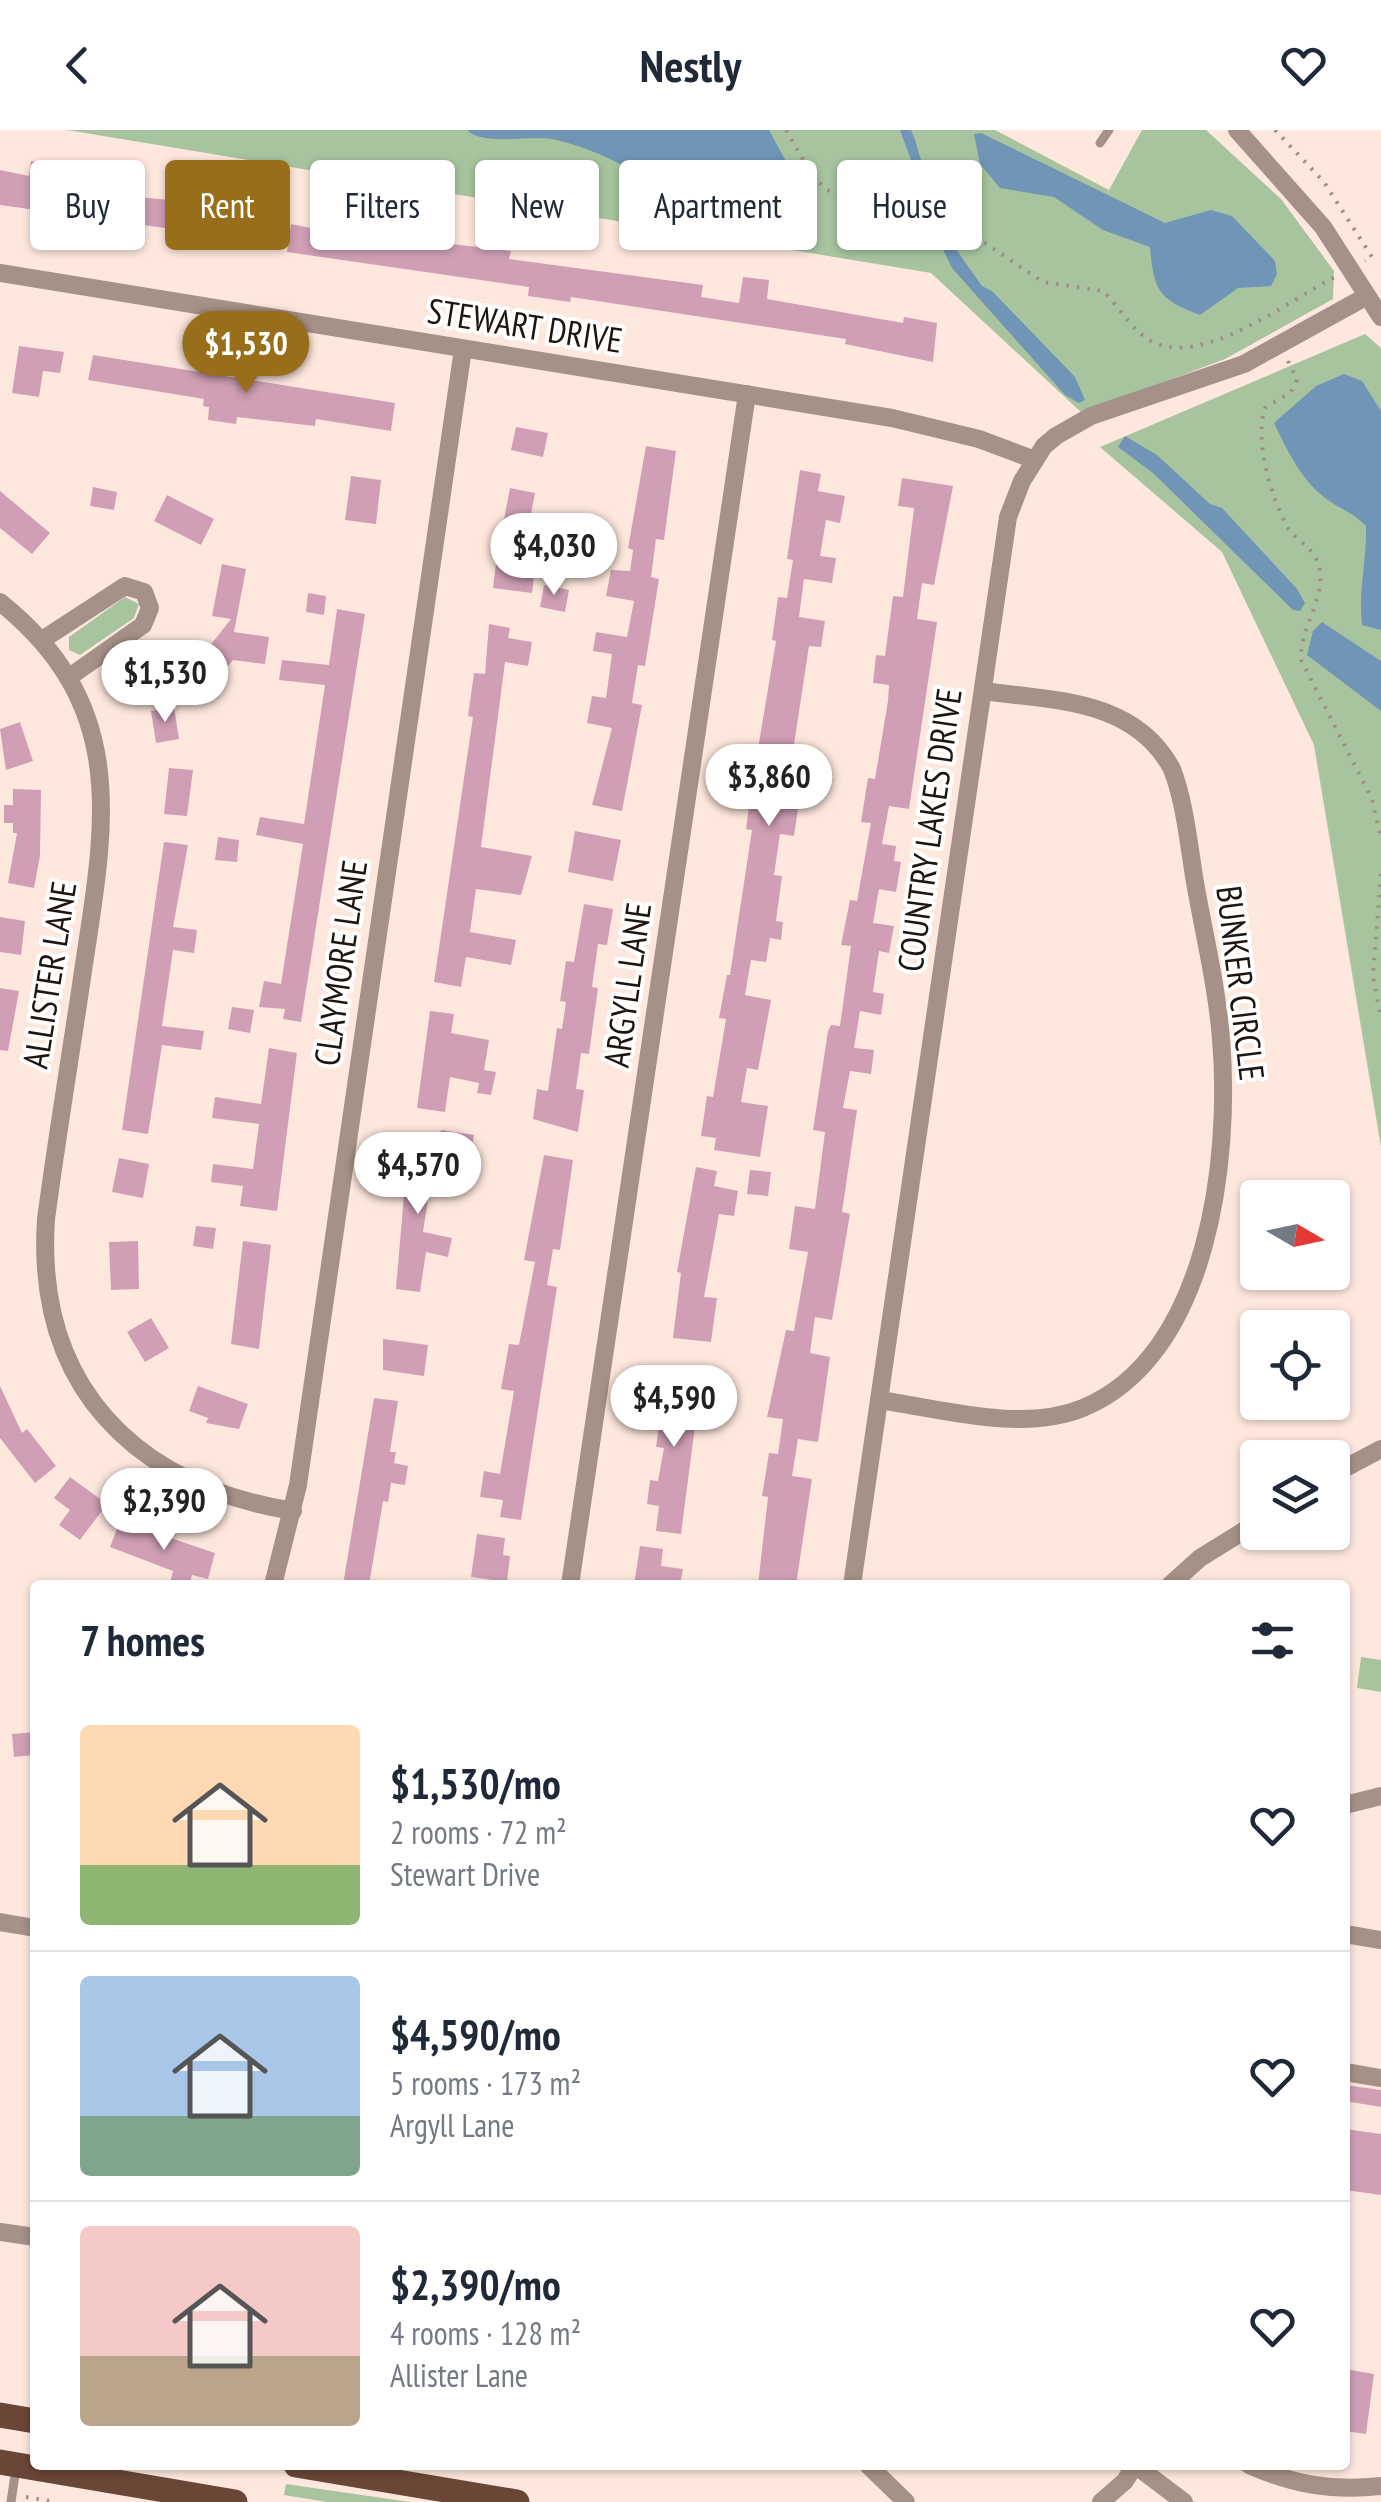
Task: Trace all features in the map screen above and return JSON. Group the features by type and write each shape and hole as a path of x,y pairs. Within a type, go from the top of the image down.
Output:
{"main road":[{"path":"0,2416 30,2420"},
{"path":"44,2470 235,2502"},
{"path":"326,2470 517,2502"}],"street":[{"path":"1237,130 1296,193 1381,316"},
{"name":"STEWART DRIVE","path":"0,273 924,424 1035,460"},
{"name":"COUNTRY LAKES DRIVE","path":"853,1580 1008,517 1044,446 1080,421 1244,364 1367,296"},
{"name":"CLAYMORE LANE","path":"274,1580 293,1510 464,349"},
{"name":"ARGYLL LANE","path":"571,1580 746,394"},
{"path":"42,640 125,586 144,592 150,608 143,625 68,678"},
{"name":"ALLISTER LANE","path":"0,602 42,640 68,678 90,724 104,810 46,1219 44,1271 56,1325 82,1385 134,1447 206,1490 293,1510"},
{"name":"BUNKER CIRCLE","path":"879,1400 1035,1418 1080,1409 1108,1396 1152,1359 1173,1326 1192,1276 1216,1176 1223,1092 1221,1038 1172,769 1147,734 1122,717 1088,706 983,691"},
{"path":"1350,1465 1381,1450"},
{"path":"1176,1580 1200,1558 1240,1533"},
{"path":"1350,1803 1381,1796"},
{"path":"0,1922 30,1927"},
{"path":"1350,1935 1381,1940"},
{"path":"1350,2073 1381,2078"},
{"path":"0,2232 30,2237"},
{"path":"873,2470 906,2502"},
{"path":"1101,2502 1132,2470"},
{"path":"1142,2470 1184,2502"},
{"path":"1260,2470 1290,2483 1341,2490 1381,2486"}],"lane":[{"path":"1100,144 1109,130"},
{"path":"8,2464 11,2502"}],"path":[{"path":"786,130 812,175 827,190 920,222 958,226 1043,282 1103,291 1150,340 1195,348 1337,276"},
{"path":"1275,130 1346,211 1372,258 1364,262"},
{"path":"1264,316 1272,332"},
{"path":"1286,359 1297,380 1292,392 1265,408 1259,426 1290,531 1308,546 1318,562 1320,584 1302,636 1301,660 1372,799 1381,839"},
{"path":"1381,874 1372,976 1381,1019"},
{"path":"27,2497 56,2502"}],"green space":[{"path":"67,130 995,130 1109,190 1142,130 1206,130 1281,199 1334,271 1333,299 1225,359 1082,413 931,273 792,250 817,250 817,160 619,160 619,221 599,218 599,160 475,160 475,198 455,194 455,160 310,160 310,170 290,167 290,160 248,160"},
{"path":"1365,334 1381,348 1381,1147 1314,745 1222,552 1100,447"},
{"path":"125,597 139,604 134,618 80,655 69,650 69,637"},
{"path":"1361,1657 1381,1660 1381,1692 1357,1688"},
{"path":"286,2484 410,2502 327,2502 284,2495"}],"water":[{"path":"467,130 769,130 785,160 619,160 619,164 557,140 475,135"},
{"path":"900,130 911,130 915,140 921,160 911,160"},
{"path":"981,133 1165,223 1211,210 1232,216 1275,261 1277,274 1271,286 1238,288 1200,315 1175,304 1157,284 1150,247 1103,230 1054,197 1000,188 982,166 974,134"},
{"path":"943,250 956,250 982,286 992,291 1075,377 1085,400 1079,403 1065,395 952,268"},
{"path":"1344,374 1362,381 1381,411 1381,630 1362,625 1366,526 1310,484 1274,423 1316,386"},
{"path":"1125,436 1157,455 1210,504 1222,508 1297,589 1305,603 1300,611 1293,610 1153,473 1118,447"},
{"path":"1322,622 1381,661 1381,711 1307,655 1313,631"}],"building":[{"path":"30,168 30,209 0,205 0,170 29,176"},
{"path":"145,198 165,200 165,228 145,225"},
{"path":"291,224 310,228 310,250 455,250 455,244 475,247 475,250 511,251 509,259 703,285 701,297 739,303 743,277 769,280 767,299 903,323 904,317 937,323 933,362 845,344 846,339 571,297 570,302 528,296 529,287 287,252"},
{"path":"19,346 64,352 60,373 43,371 39,397 12,393"},
{"path":"93,355 395,403 391,431 316,419 315,426 237,417 236,424 208,420 209,407 203,406 204,399 88,380"},
{"path":"516,427 548,433 543,457 511,450"},
{"path":"646,446 676,451 664,540 656,539 651,577 659,579 645,666 638,665 632,703 642,705 622,811 592,805 612,728 587,723 592,696 606,698 612,654 593,651 596,632 627,637 634,601 606,596 611,570 630,571 633,550 628,548"},
{"path":"800,470 821,474 818,491 845,496 840,523 826,520 820,556 836,558 832,583 804,579 799,617 825,621 821,647 809,646 790,771 777,769 772,806 798,809 794,836 780,834 774,875 782,876 776,921 783,922 781,940 770,938 766,962 751,960 745,995 771,1000 758,1070 747,1068 741,1102 768,1106 760,1157 714,1150 716,1138 701,1136 707,1096 713,1097 726,1019 719,1018 730,975 752,830 746,829 752,785 760,786 765,750 758,749 776,641 772,640 778,597 787,598 793,560 787,559"},
{"path":"351,476 381,480 376,524 345,520"},
{"path":"902,478 953,486 934,585 922,583 917,619 937,622 909,809 889,806 882,844 896,846 894,861 901,862 896,892 879,889 873,923 894,926 889,953 879,951 873,992 884,994 881,1015 860,1011 854,1048 874,1050 871,1074 850,1071 843,1108 857,1110 842,1212 850,1214 832,1320 815,1317 810,1353 830,1357 818,1442 798,1439 792,1476 812,1479 797,1580 759,1580 768,1497 762,1496 769,1453 778,1454 783,1419 767,1417 786,1330 794,1331 808,1252 789,1249 795,1206 815,1209 825,1132 813,1130 828,1031 831,1025 840,1026 851,946 841,945 850,900 857,901 871,823 861,822 868,778 875,779 888,701 889,685 873,683 876,655 885,656 893,596 903,597 914,508 898,506"},
{"path":"93,487 117,492 114,510 90,506"},
{"path":"510,488 535,493 528,530 503,525"},
{"path":"0,491 50,533 32,554 0,528"},
{"path":"167,495 214,519 201,545 154,521"},
{"path":"497,555 536,560 532,593 493,588"},
{"path":"222,564 246,569 234,632 269,637 265,664 233,660 207,692 186,676 231,619 212,616"},
{"path":"544,585 569,590 565,612 540,607"},
{"path":"308,593 326,596 324,615 306,612"},
{"path":"337,609 365,614 301,1022 283,1019 285,1009 259,1007 264,981 281,984 303,844 256,835 260,817 304,824 325,685 279,680 282,660 329,665"},
{"path":"489,624 510,628 508,638 532,642 528,666 505,662 481,847 532,856 521,895 476,889 470,932 516,940 511,965 466,957 461,987 434,982 473,717 468,716 474,673 485,674"},
{"path":"174,707 179,739 156,743 151,711"},
{"path":"20,722 33,761 6,770 0,729"},
{"path":"169,768 193,770 187,816 164,814"},
{"path":"13,789 41,790 40,856 34,888 8,883 17,833 13,833 13,823 4,823 4,805 13,805"},
{"path":"575,831 621,840 613,881 568,872"},
{"path":"218,837 239,840 237,862 215,860"},
{"path":"164,842 188,845 173,927 197,930 194,953 173,950 162,1026 204,1031 201,1050 162,1045 148,1134 122,1130"},
{"path":"584,904 613,909 607,945 598,944 592,987 598,988 589,1054 581,1053 576,1089 584,1090 578,1132 533,1119 537,1089 548,1091 557,1028 562,1029 566,1002 560,1001 566,961 574,962"},
{"path":"0,917 25,921 21,955 0,952"},
{"path":"0,988 19,991 8,1051 0,1050"},
{"path":"232,1007 254,1010 250,1033 228,1029"},
{"path":"430,1011 454,1014 451,1033 489,1040 484,1070 496,1072 491,1095 477,1093 479,1083 450,1077 445,1112 417,1108"},
{"path":"269,1048 297,1053 277,1211 240,1206 243,1186 211,1182 213,1164 253,1169 259,1124 212,1118 215,1097 261,1104"},
{"path":"441,1130 474,1135 471,1154 438,1149"},
{"path":"409,1136 437,1140 423,1232 452,1238 448,1257 426,1252 420,1292 396,1289"},
{"path":"544,1155 573,1160 560,1250 553,1249 547,1285 557,1287 521,1520 500,1517 503,1500 480,1497 484,1471 500,1474 514,1391 501,1389 509,1344 519,1345 535,1262 524,1260"},
{"path":"119,1158 149,1164 143,1198 112,1192"},
{"path":"696,1167 717,1171 714,1186 738,1191 734,1216 719,1214 704,1297 717,1298 711,1342 673,1338 681,1273 677,1272"},
{"path":"750,1170 771,1172 768,1196 747,1194"},
{"path":"196,1226 216,1228 213,1249 193,1246"},
{"path":"138,1241 139,1289 111,1290 109,1242"},
{"path":"243,1241 271,1245 259,1349 231,1344"},
{"path":"151,1318 169,1348 145,1362 127,1332"},
{"path":"383,1339 428,1345 424,1376 383,1370"},
{"path":"667,1365 695,1369 687,1425 695,1426 681,1534 656,1531 659,1506 647,1504 650,1480 658,1481 664,1448 656,1447"},
{"path":"0,1386 22,1433 27,1429 56,1466 35,1483 0,1438"},
{"path":"198,1386 248,1404 239,1429 206,1423 208,1418 189,1411"},
{"path":"374,1398 398,1401 390,1452 396,1452 394,1463 408,1466 405,1485 391,1483 388,1502 383,1501 370,1580 344,1580"},
{"path":"70,1477 107,1504 80,1540 59,1525 70,1510 54,1498"},
{"path":"120,1521 215,1553 208,1579 192,1575 190,1580 171,1580 173,1571 110,1547"},
{"path":"477,1534 505,1538 503,1555 510,1556 507,1580 471,1577"},
{"path":"640,1546 663,1549 661,1566 683,1569 681,1580 635,1580"},
{"path":"30,1732 30,1755 14,1757 12,1734"},
{"path":"1350,2086 1381,2090 1381,2107 1350,2102"},
{"path":"1350,2130 1381,2134 1381,2195 1350,2191"},
{"path":"1350,2370 1374,2374 1366,2434 1350,2432"}]}
